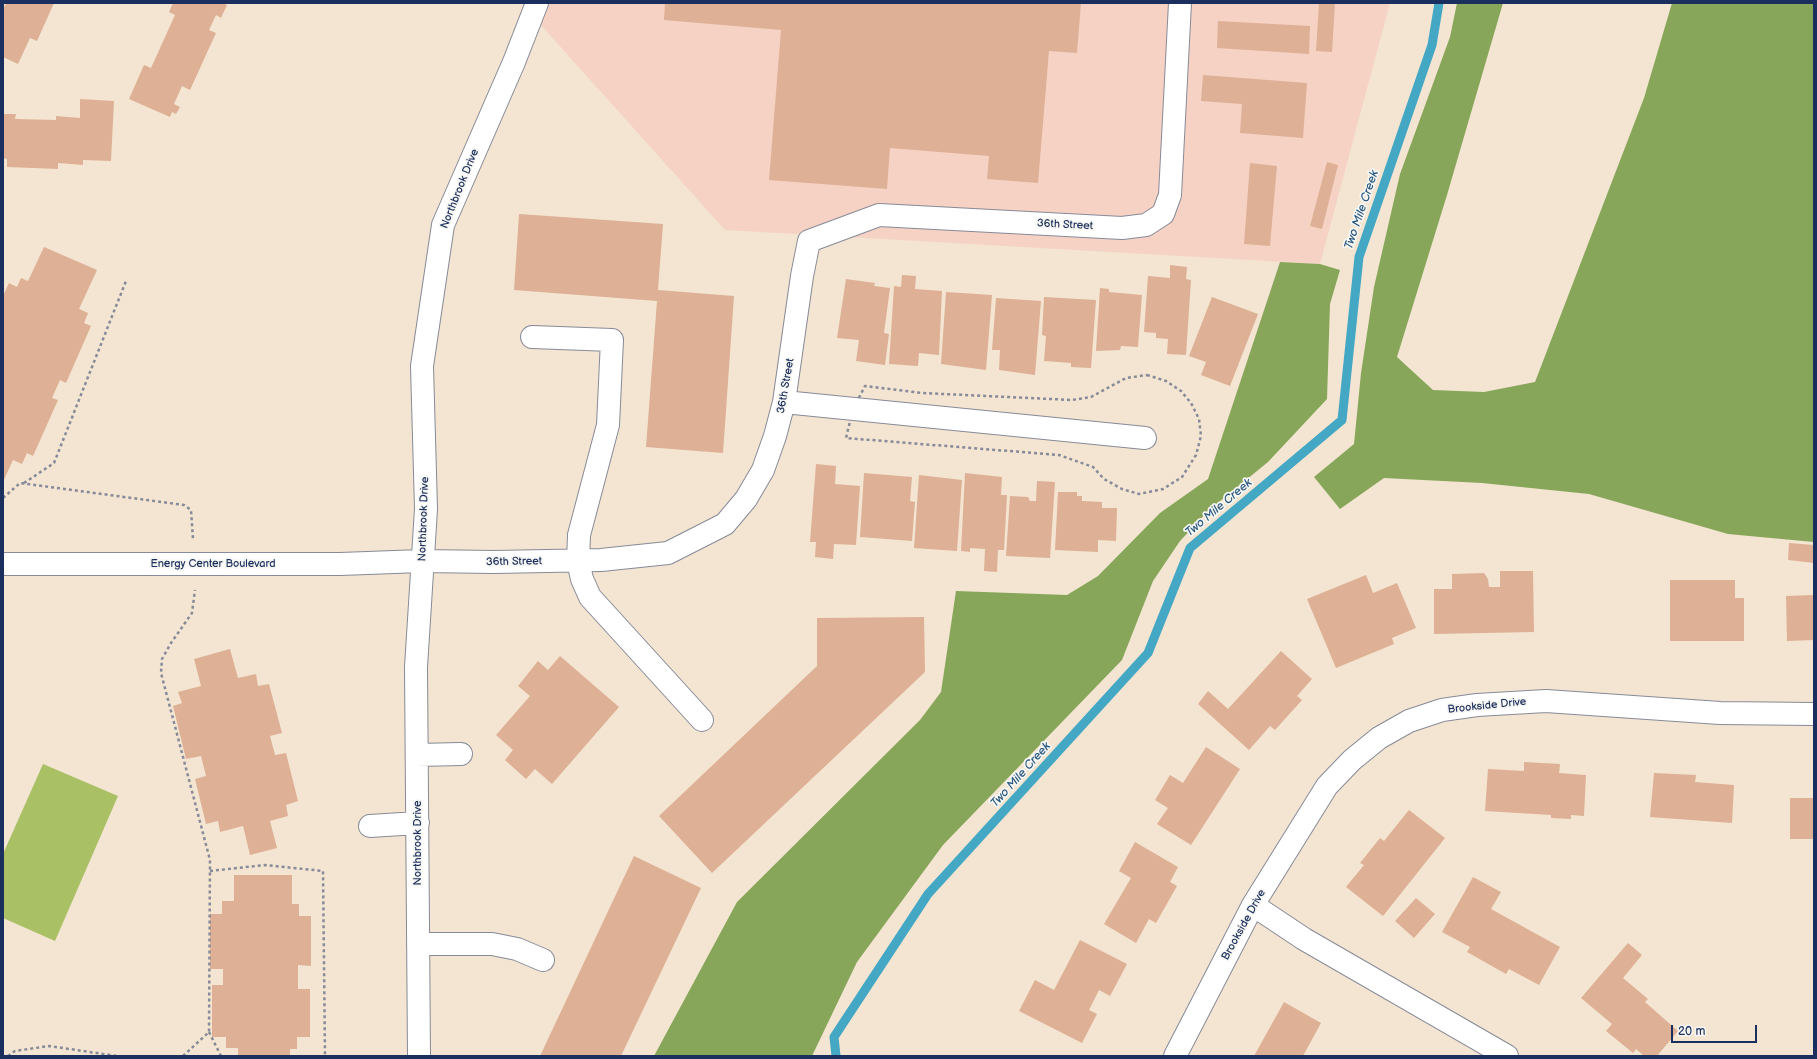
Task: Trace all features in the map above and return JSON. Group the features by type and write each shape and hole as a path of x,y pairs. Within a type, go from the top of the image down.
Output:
{"street":[{"name":"Northbrook Drive","path":"419,1056 416,667 426,509 422,366 443,225 514,62 537,3"},
{"name":"36th Street","path":"422,561 578,561 668,553 725,524 746,499 763,470 775,436 784,402 802,276 809,241 879,215 1122,228 1146,225 1163,214 1170,195 1180,3"},
{"path":"532,337 612,340 608,425 579,535 578,561 582,579 590,597 702,720"},
{"path":"784,402 1145,438"},
{"name":"Energy Center Boulevard","path":"3,564 340,564 422,561"},
{"name":"Brookside Drive","path":"1176,1056 1253,905 1327,786 1352,760 1379,738 1409,721 1442,710 1477,705 1546,701 1720,713 1814,714"},
{"path":"417,755 461,754"},
{"path":"370,826 418,823"},
{"path":"1253,905 1304,939 1507,1056"},
{"path":"418,944 492,944 517,949 543,960"}],"path":[{"path":"24,484 54,463 126,281"},
{"path":"3,498 20,483 184,505 191,510 196,594 192,613 171,643 162,659 161,673 210,860 209,1032 221,1056"},
{"path":"210,871 265,865 323,871 325,1056"},
{"path":"183,1056 209,1032"},
{"path":"8,1056 15,1051 49,1046 117,1056"}],"shaded area":[{"path":"521,3 1390,3 1320,264 725,230"}],"green space":[{"path":"1457,3 1503,3 1447,195 1397,357 1433,390 1484,392 1535,382 1644,98 1672,3 1814,3 1814,542 1728,534 1589,494 1482,483 1384,478 1340,509 1314,477 1354,444 1361,373 1374,287 1400,174 1450,37"},
{"path":"1280,262 1320,264 1340,270 1330,304 1327,399 1268,462 1208,511 1180,541 1153,581 1122,660 943,845 857,962 812,1056 654,1056 737,902 920,720 941,692 956,591 1067,595 1098,576 1160,513 1208,479"},
{"path":"43,764 118,796 55,941 3,918 3,854"}],"building":[{"path":"6,3 54,3 37,41 30,38 18,64 3,57 3,10"},
{"path":"173,3 223,3 227,5 221,18 216,15 209,30 216,33 190,90 182,86 174,104 180,107 176,114 172,112 170,117 129,99 144,65 151,68 175,15 169,12"},
{"path":"665,3 1081,3 1077,53 1049,51 1038,183 987,179 989,156 890,148 887,189 769,180 781,30 664,20"},
{"path":"1319,3 1335,3 1332,52 1316,51"},
{"path":"1218,21 1310,26 1309,54 1217,48"},
{"path":"1203,75 1307,83 1303,138 1240,133 1242,104 1201,101"},
{"path":"80,99 114,101 111,161 83,160 83,165 58,163 58,169 7,167 7,159 3,158 3,114 16,114 15,119 56,120 56,116 80,118"},
{"path":"1327,162 1338,165 1322,229 1310,226"},
{"path":"1250,163 1277,166 1270,246 1244,244"},
{"path":"519,214 663,224 658,290 734,296 723,453 646,447 657,301 514,290"},
{"path":"44,247 97,270 79,309 88,313 84,323 91,326 66,383 60,380 52,398 58,400 33,456 27,453 22,464 13,460 3,482 3,296 9,283 17,287 21,278 28,281"},
{"path":"1170,265 1187,267 1186,279 1191,280 1186,355 1167,354 1168,339 1156,338 1156,333 1144,332 1148,276 1170,278"},
{"path":"902,275 916,276 915,289 942,291 939,355 919,353 918,366 889,364 894,286 901,287"},
{"path":"846,279 875,283 874,286 890,288 884,333 889,334 885,365 856,361 859,340 837,338"},
{"path":"1100,288 1109,289 1109,292 1142,295 1138,347 1121,346 1120,350 1096,351"},
{"path":"946,292 992,295 986,370 941,364"},
{"path":"1044,297 1096,300 1091,368 1071,367 1071,363 1044,361 1046,336 1042,335"},
{"path":"1212,297 1258,314 1230,386 1201,375 1206,362 1189,356"},
{"path":"996,298 1041,301 1035,375 999,370 1000,350 992,350"},
{"path":"816,464 836,466 835,484 860,486 856,545 834,544 833,559 815,557 816,542 810,542"},
{"path":"864,473 912,477 910,501 915,502 912,541 860,537"},
{"path":"965,473 1002,477 1001,495 1007,495 1004,550 998,550 997,572 984,571 985,549 970,548 970,552 961,551"},
{"path":"919,475 962,480 957,551 914,548"},
{"path":"1037,481 1055,482 1050,558 1006,556 1010,496 1028,497 1030,501 1036,501"},
{"path":"1058,492 1077,492 1077,496 1082,496 1082,501 1102,502 1102,508 1117,508 1116,541 1098,540 1098,552 1055,550"},
{"path":"1789,543 1814,545 1814,563 1788,560"},
{"path":"1500,571 1533,571 1534,632 1434,634 1434,589 1452,589 1452,574 1484,573 1488,579 1489,587 1500,587"},
{"path":"1366,575 1373,593 1397,583 1416,628 1392,638 1394,644 1336,668 1307,599"},
{"path":"1670,580 1735,580 1735,598 1744,598 1744,641 1670,641"},
{"path":"1814,595 1814,640 1787,641 1786,596"},
{"path":"924,617 925,672 712,873 659,816 817,666 817,618"},
{"path":"230,649 238,678 256,674 258,686 269,684 282,733 270,736 275,755 286,753 298,801 286,805 288,816 270,821 277,848 250,855 243,826 220,832 218,821 206,824 195,779 206,776 201,756 186,759 173,706 182,703 178,692 201,686 194,659"},
{"path":"1281,651 1312,679 1297,696 1302,700 1275,730 1270,726 1249,750 1198,704 1208,691 1228,709"},
{"path":"560,656 619,707 552,784 535,769 526,779 505,760 513,750 496,735 530,696 518,686 538,661 548,670"},
{"path":"1206,747 1240,769 1191,845 1157,824 1168,808 1155,800 1170,775 1183,783"},
{"path":"1524,762 1560,764 1559,773 1586,775 1584,816 1571,815 1571,819 1551,818 1551,815 1485,811 1488,769 1524,771"},
{"path":"1654,773 1696,775 1695,782 1734,785 1732,823 1650,817"},
{"path":"1790,798 1814,798 1814,839 1790,839"},
{"path":"1409,810 1445,838 1383,916 1346,887 1364,865 1360,863 1380,838 1384,841"},
{"path":"1135,842 1178,867 1170,882 1177,886 1156,923 1149,919 1136,943 1104,924 1131,878 1119,871"},
{"path":"634,856 701,888 621,1056 540,1056"},
{"path":"234,875 292,875 292,904 299,904 299,916 311,916 311,966 298,965 298,989 310,989 310,1037 297,1037 297,1049 290,1049 290,1056 238,1056 238,1048 226,1048 226,1037 212,1037 212,985 223,985 223,969 210,969 210,914 222,914 222,901 234,901"},
{"path":"1473,877 1501,892 1491,909 1560,947 1539,985 1509,969 1506,974 1467,952 1470,947 1442,932"},
{"path":"1416,898 1435,914 1414,938 1395,921"},
{"path":"1080,940 1127,964 1110,996 1099,990 1089,1010 1097,1014 1082,1043 1019,1011 1035,980 1054,990"},
{"path":"1628,943 1642,955 1623,978 1648,999 1645,1002 1678,1031 1657,1056 1644,1056 1636,1049 1633,1053 1606,1031 1612,1024 1581,998"},
{"path":"1284,1002 1321,1023 1303,1056 1254,1056"}],"waterway":[{"name":"Two Mile Creek","path":"836,1056 834,1037 928,894 1148,653 1190,548 1342,420 1359,257 1432,45 1439,3"}]}
